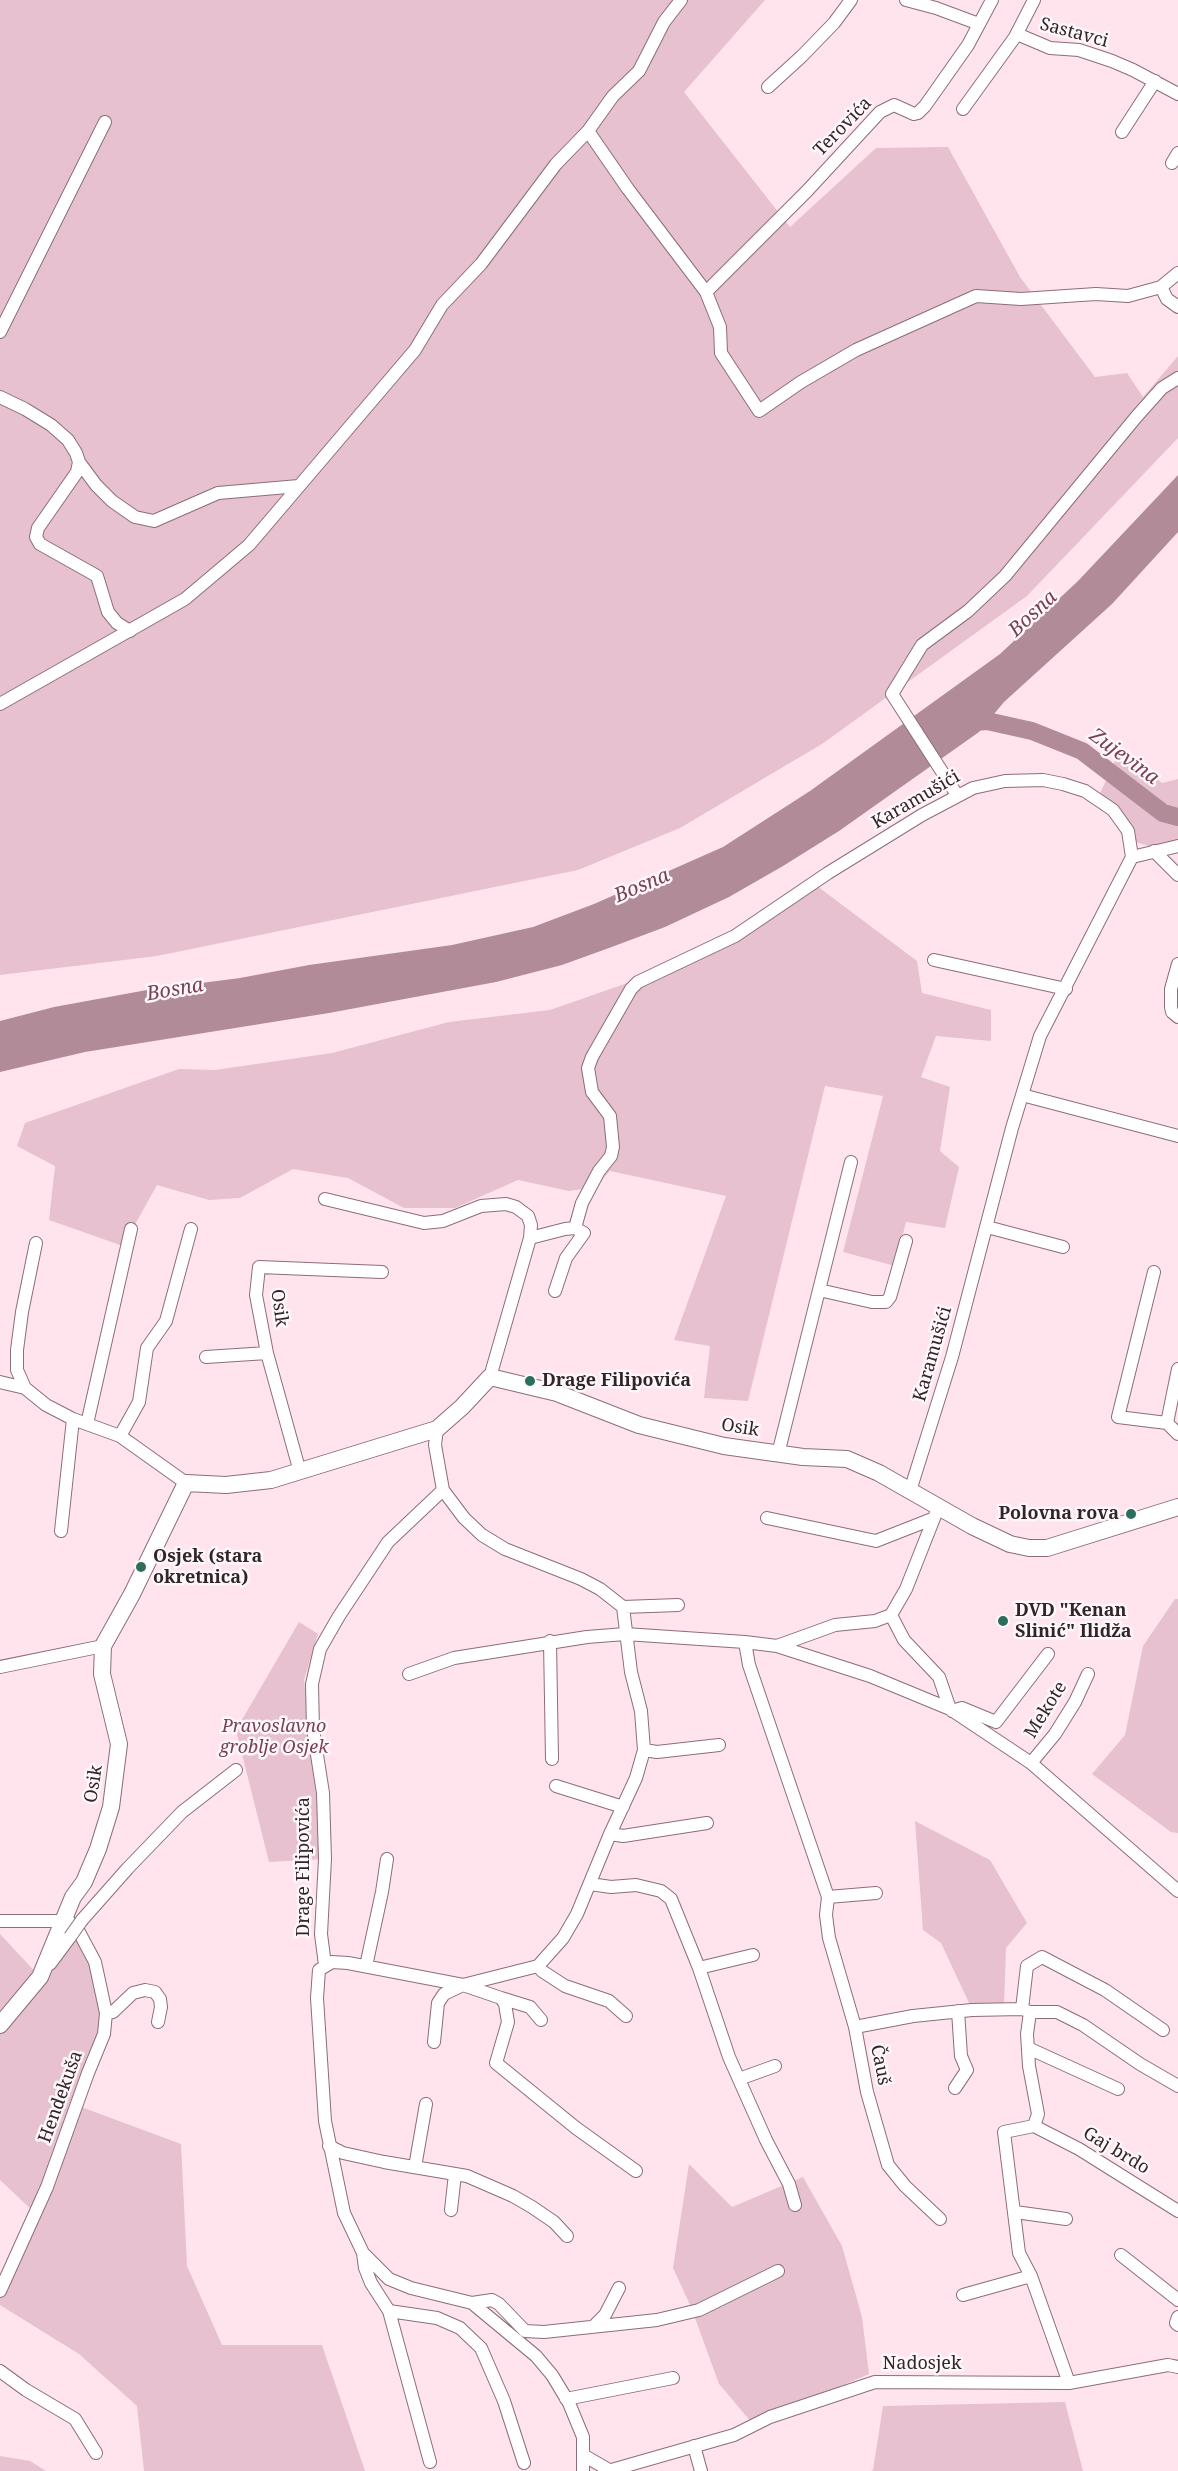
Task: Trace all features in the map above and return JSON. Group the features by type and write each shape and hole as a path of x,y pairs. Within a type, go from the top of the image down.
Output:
{"main road":[{"name":"Osik","path":"489,1377 557,1393 639,1425 724,1446 778,1454 847,1459 879,1473 910,1491 935,1514 1011,1544 1029,1548 1047,1548 1178,1507"},
{"path":"186,1483 248,1484 300,1472 437,1429 462,1407 489,1377"},
{"name":"Osik","path":"0,2025 40,1977 63,1919 84,1882 98,1849 111,1808 119,1744 102,1674 103,1646 132,1594 186,1483"}],"street":[{"path":"0,704 185,599 249,546 415,350 442,305 481,264 556,164 588,130 613,96 639,71 664,22 681,0"},
{"path":"768,87 834,23 850,0"},
{"path":"906,0 979,24"},
{"name":"Terovića","path":"706,292 807,191 880,112 894,105 909,112 918,113 968,45 992,0"},
{"path":"963,109 1017,34 1034,0"},
{"name":"Sastavci","path":"1017,34 1050,48 1089,53 1133,70 1178,94"},
{"path":"1122,132 1155,81"},
{"path":"0,332 105,122"},
{"path":"588,130 628,189 706,292 720,327 721,353 759,411 801,382 856,350 976,296 1021,299 1096,294 1128,296 1161,287 1178,273"},
{"path":"1161,287 1167,298 1178,307"},
{"path":"957,795 892,694 922,645 968,611 1005,576 1137,416 1162,388 1178,378"},
{"path":"0,397 25,408 51,425 68,440 79,462 96,485 112,501 135,517 154,521 218,493 299,486"},
{"path":"79,462 77,472 38,528 36,537 40,544 98,576 108,612 117,623 130,631"},
{"name":"Karamušići","path":"574,1228 582,1203 599,1171 611,1156 613,1147 610,1116 592,1092 588,1068 631,988 638,982 735,936 828,873 957,795 989,783 1022,780 1064,784 1085,791 1113,810 1128,831 1132,857 1040,1036 952,1357 910,1491"},
{"path":"1132,857 1178,846"},
{"path":"1154,851 1178,875"},
{"path":"934,960 1066,988"},
{"path":"1178,964 1172,989 1171,1007 1172,1012 1178,1017"},
{"path":"1022,1095 1178,1136"},
{"name":"Osik","path":"778,1454 851,1162"},
{"path":"325,1199 424,1223 443,1221 481,1206 506,1204 516,1207 528,1216 531,1225 530,1238 489,1377"},
{"path":"987,1227 1063,1247"},
{"path":"530,1238 574,1228 584,1233 566,1258 555,1291"},
{"path":"87,1424 131,1229"},
{"path":"120,1436 139,1402 147,1348 166,1321 191,1229"},
{"path":"819,1290 872,1302 886,1302 890,1297 906,1241"},
{"path":"25,1388 17,1370 17,1350 36,1243"},
{"name":"Osik","path":"300,1472 267,1353 256,1295 259,1267 382,1272"},
{"path":"1154,1272 1118,1417 1167,1423 1178,1434"},
{"path":"206,1357 267,1353"},
{"path":"1167,1423 1178,1369"},
{"path":"0,1382 25,1388 46,1405 73,1419 120,1436 186,1483"},
{"path":"61,1531 73,1419"},
{"path":"437,1429 435,1445 443,1490 464,1518 482,1535 506,1549 581,1579 600,1589 623,1607 678,1605"},
{"name":"Drage Filipovića","path":"443,1490 383,1550 320,1649 312,1684 314,1730 323,1793 326,1859 321,1934 325,1965 319,1970 317,1998 323,2094 329,2146 344,2213 353,2236 363,2253 389,2279 411,2288 472,2303 492,2300 499,2304 525,2331 544,2332 657,2320 699,2310 778,2271"},
{"path":"767,1518 876,1541 935,1514"},
{"path":"777,1646 835,1624 875,1621 891,1615 906,1589 935,1514"},
{"path":"434,2042 440,1997 463,1985 538,1966 563,1938 578,1914 610,1834 636,1778 644,1750 641,1711 625,1634 623,1607"},
{"path":"891,1615 904,1640 939,1677 951,1710"},
{"path":"410,1674 454,1658 550,1641 625,1634 777,1646 870,1676 951,1710 1031,1763 1110,1829 1178,1891"},
{"path":"550,1641 552,1759"},
{"name":"Čauš","path":"746,1642 749,1665 828,1897 826,1915 830,1938 855,2027 867,2092 888,2165 905,2186 940,2219"},
{"path":"0,1667 103,1646"},
{"name":"Mekote","path":"951,1710 962,1708 996,1722 1048,1654"},
{"name":"Mekote","path":"1031,1763 1055,1734 1075,1702 1088,1674"},
{"path":"644,1750 657,1752 719,1746"},
{"path":"40,1977 82,1920 128,1868 182,1812 236,1770"},
{"path":"556,1786 623,1807"},
{"path":"610,1834 623,1836 707,1823"},
{"path":"366,1966 387,1859"},
{"path":"590,1884 611,1887 636,1884 667,1895 699,1968 739,2079 789,2184 795,2205"},
{"path":"828,1897 876,1893"},
{"path":"0,1921 63,1919"},
{"name":"Hendekuša","path":"0,2291 47,2187 104,2034 106,2013 95,1962 79,1932 63,1919"},
{"path":"699,1968 753,1955"},
{"path":"1069,2383 1031,2276 1019,2253 1004,2132 1034,2126 1038,2114 1029,2066 1026,2010 1027,1966 1042,1957 1105,1990 1163,2030"},
{"path":"325,1965 332,1962 366,1966 463,1985 530,2007 541,2020"},
{"path":"538,1966 565,1986 609,2001 626,2016"},
{"path":"106,2013 118,2007 133,1993 145,1990 155,1992 160,1999 158,2022"},
{"path":"501,1998 505,2004 508,2022 496,2063 576,2128 636,2171"},
{"path":"855,2027 913,2016 958,2011 1057,2012 1083,2025 1140,2064 1178,2086"},
{"path":"955,2088 967,2070 961,2056 958,2011"},
{"path":"1028,2048 1118,2089"},
{"path":"739,2079 775,2066"},
{"path":"415,2167 426,2104"},
{"name":"Gaj brdo","path":"1034,2126 1079,2149 1178,2211"},
{"path":"329,2146 343,2152 467,2176 513,2196 554,2222 567,2236"},
{"path":"451,2210 454,2174"},
{"path":"1015,2212 1066,2219"},
{"name":"Drage Filipovića","path":"363,2253 370,2283 389,2311 430,2462"},
{"path":"1121,2255 1178,2300"},
{"path":"963,2295 1031,2276"},
{"path":"594,2326 605,2315 619,2288"},
{"name":"Drage Filipovića","path":"472,2303 536,2356 552,2375 584,2437 583,2471"},
{"path":"389,2311 437,2318 460,2328 481,2348 504,2401 524,2463"},
{"path":"1178,2317 1176,2323 1178,2325"},
{"name":"Nadosjek","path":"608,2471 734,2435 771,2417 875,2382 1069,2383 1168,2365 1178,2367"},
{"path":"0,2371 75,2419 96,2454"},
{"path":"566,2399 673,2378"},
{"path":"694,2446 701,2471"},
{"path":"583,2455 608,2471"}],"green space":[{"path":"0,0 765,0 684,92 790,227 876,148 948,147 1020,277 1095,377 1127,373 1143,397 1178,356 1178,438 1027,596 822,744 680,828 578,870 157,956 0,975"},
{"path":"1121,748 1162,783 1178,779 1178,849 1163,851 1130,840 1097,800"},
{"path":"817,886 917,961 922,993 991,1010 991,1041 936,1036 921,1077 950,1087 940,1151 959,1167 945,1228 906,1222 895,1266 843,1252 883,1096 825,1086 748,1401 704,1398 710,1346 674,1340 726,1196 610,1171 595,1187 569,1191 518,1180 455,1208 404,1208 348,1178 293,1169 240,1198 209,1200 157,1185 123,1246 49,1220 55,1166 17,1146 25,1123 179,1069 215,1070 332,1053 449,1022 550,1010 636,980 740,936"},
{"path":"1175,1599 1178,1599 1178,1833 1171,1832 1092,1774 1125,1735 1143,1646"},
{"name":"Pravoslavno groblje Osjek","path":"299,1622 318,1634 304,1680 323,1859 269,1862 236,1730"},
{"path":"915,1821 990,1860 1027,1923 1006,1948 1004,2005 969,2003 941,1943 923,1930"},
{"path":"79,1932 106,2013 76,2105 181,2144 187,2266 222,2345 322,2345 365,2471 144,2471 137,2406 79,2354 0,2305 0,2291 35,2213 0,2180 0,1934 40,1977"},
{"path":"689,2164 732,2207 803,2177 842,2246 862,2317 869,2374 753,2424 719,2384 691,2307 673,2268"},
{"path":"1065,2402 1083,2471 871,2471 883,2406"},
{"path":"0,2456 30,2461 46,2471 0,2471"}],"water":[{"name":"Bosna","path":"1178,475 1178,532 1112,604 1004,702 979,732 839,831 729,897 665,927 609,948 562,965 496,982 329,1013 85,1052 0,1072 0,1021 54,1007 147,990 452,945 533,927 594,904 723,847 810,791 1000,654 1078,581"}],"waterway":[{"name":"Zujevina","path":"964,723 987,721 1032,731 1082,751 1163,813 1178,817"}],"place":[{"name":"Drage Filipovića","path":"530,1381"},
{"name":"Polovna rova","path":"1131,1514"},
{"name":"Osjek (stara okretnica)","path":"141,1567"},
{"name":"DVD \"Kenan Slinić\" Ilidža","path":"1003,1621"}]}
